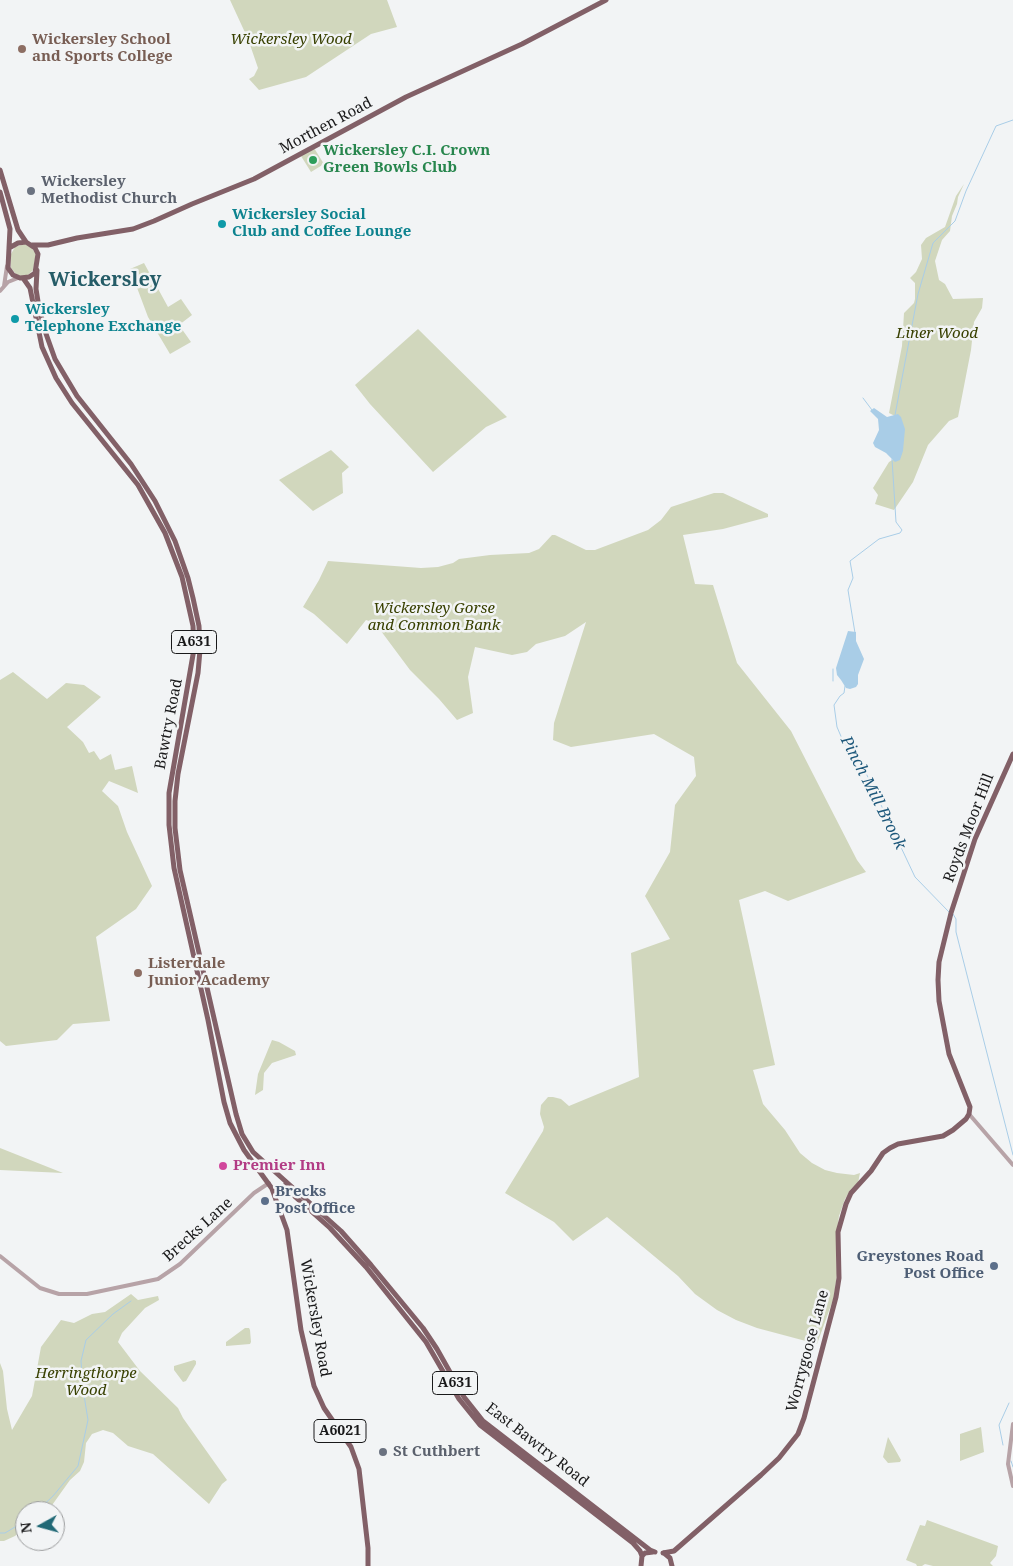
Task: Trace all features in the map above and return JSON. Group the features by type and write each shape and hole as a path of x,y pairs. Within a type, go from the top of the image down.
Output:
{"main road":[{"name":"Morthen Road","path":"32,244 48,245 133,229 254,179 406,97 518,46 606,0"},
{"path":"0,170 18,230 26,242"},
{"path":"0,192 10,229 8,264"},
{"path":"9,248 18,243 26,242 32,244 38,256"},
{"path":"38,256 48,245"},
{"name":"A631","path":"37,270 38,256"},
{"name":"A631","path":"8,264 12,274 20,278"},
{"path":"20,278 31,276 37,270"},
{"name":"Bawtry Road","path":"37,270 36,289 39,308 55,359 77,396 141,478 182,559 196,611 200,650 174,801 174,828 180,870 242,1134 252,1150 286,1182"},
{"name":"Bawtry Road","path":"20,278 30,288 42,347 60,384 72,403 134,479 160,518 182,577 193,626 193,657 170,782 170,844 221,1089 233,1131 272,1189"},
{"name":"A631","path":"186,703 190,702 194,690"},
{"name":"Royds Moor Hill","path":"970,1114 970,1107 949,1054 939,1001 939,962 951,912 975,839 1013,754"},
{"path":"221,1089 224,1085 230,1086"},
{"name":"Worrygoose Lane","path":"674,1552 772,1465 798,1434 804,1418 836,1297 839,1278 838,1232 851,1193 871,1171 883,1153 890,1148 898,1144 943,1136 953,1130 970,1114"},
{"path":"267,1181 273,1170"},
{"name":"Wickersley Road","path":"282,1214 280,1200 282,1193 286,1189 286,1182"},
{"name":"East Bawtry Road","path":"286,1182 340,1231 423,1328 464,1397 483,1421 655,1552"},
{"name":"A631","path":"272,1189 277,1193 282,1193"},
{"name":"Wickersley Road","path":"272,1189 287,1230 303,1339 314,1386 324,1408 351,1447 359,1469 368,1548 368,1566"},
{"name":"East Bawtry Road","path":"282,1193 292,1194 330,1228 356,1255 432,1351 459,1399 480,1425 633,1543 640,1550 642,1558"},
{"path":"635,1566 645,1553 655,1552 674,1552 672,1564"},
{"path":"663,1553 668,1555 672,1564"},
{"path":"641,1566 642,1558"}],"street":[{"path":"4,286 8,264"},
{"path":"0,291 4,286 20,278"},
{"path":"970,1114 1013,1165"},
{"name":"Brecks Lane","path":"0,1256 40,1288 59,1294 87,1294 158,1279 180,1264 267,1181"},
{"path":"1013,1424 1008,1464 1013,1486"}],"green space":[{"name":"Wickersley Wood","path":"230,0 387,0 397,27 371,34 306,77 259,90 249,79 254,76 258,68 248,39"},
{"name":"Wickersley C.I. Crown Green Bowls Club","path":"314,148 324,164 311,172 301,156"},
{"name":"Liner Wood","path":"964,184 952,216 950,231 942,240 935,261 939,280 945,284 953,299 983,298 982,308 974,322 971,350 958,417 949,421 928,445 913,482 894,510 875,504 878,495 873,488 889,462 899,456 897,417 889,413 902,346 904,313 914,303 915,299 915,283 910,278 916,272 922,259 921,245 926,238 945,227 956,196"},
{"path":"25,244 31,247 36,254 33,270 28,275 21,276 16,274 11,268 11,254 15,247"},
{"path":"144,263 168,307 181,299 192,315 179,325 191,342 170,354 148,317 130,269"},
{"path":"418,329 507,417 486,427 433,472 370,404 355,385"},
{"path":"331,450 349,467 342,473 343,493 313,511 279,480"},
{"name":"Wickersley Gorse and Common Bank","path":"714,493 723,493 768,514 768,517 723,529 683,535 695,584 713,585 737,663 791,731 857,860 866,872 788,901 765,891 739,900 775,1065 753,1070 763,1104 785,1130 800,1153 812,1163 825,1170 837,1173 854,1175 860,1173 858,1183 851,1189 845,1199 839,1216 836,1237 837,1274 834,1297 817,1344 757,1328 717,1310 695,1294 678,1276 607,1217 573,1241 554,1222 505,1193 543,1131 544,1127 540,1114 541,1105 548,1097 561,1099 569,1106 639,1077 631,953 670,939 645,896 670,852 675,805 696,776 694,757 654,734 571,747 553,740 554,723 586,622 565,636 536,644 527,652 512,655 475,647 468,677 473,713 457,720 410,670 375,623 366,620 347,644 314,614 303,607 328,561 421,568 438,567 453,563 459,559 529,553 539,549 552,535 586,550 595,550 648,530 661,520 671,507"},
{"path":"13,672 47,699 66,683 84,685 101,697 67,727 83,742 89,753 94,751 100,760 111,754 115,770 132,766 138,793 109,781 102,791 118,806 127,832 152,886 136,909 96,937 110,1021 73,1024 57,1040 6,1046 0,1041 0,680"},
{"path":"272,1040 295,1051 296,1055 272,1063 264,1073 263,1090 255,1095 258,1074"},
{"path":"0,1148 63,1173 0,1170"},
{"name":"Herringthorpe Wood","path":"131,1294 138,1300 158,1296 159,1300 145,1308 122,1333 118,1342 140,1371 178,1408 227,1480 222,1484 209,1504 153,1454 128,1446 113,1433 103,1430 92,1434 86,1443 84,1462 80,1471 70,1480 55,1501 15,1501 15,1536 0,1541 0,1363 3,1371 7,1409 12,1430 32,1396 41,1347 61,1320 74,1323 92,1314 105,1312"},
{"path":"245,1328 250,1330 250,1344 226,1346 226,1342"},
{"path":"194,1360 196,1364 186,1381 183,1382 174,1370 174,1366"},
{"path":"981,1427 984,1452 960,1461 960,1434"},
{"path":"888,1437 901,1460 900,1462 888,1463 883,1457"},
{"path":"927,1520 998,1546 996,1556 990,1563 993,1566 933,1566 925,1564 917,1566 906,1560 920,1525 925,1526"}],"water":[{"path":"874,408 887,417 898,414 901,417 905,429 903,451 900,460 895,462 886,453 875,447 873,443 879,430 878,419 870,411"},
{"path":"848,631 856,632 856,641 864,659 858,675 858,684 850,689 846,688 837,675 836,668"}],"waterway":[{"name":"Pinch Mill Brook","path":"895,415 918,294 933,243 955,221 966,191 996,126 1013,120"},
{"path":"863,398 872,410"},
{"name":"Pinch Mill Brook","path":"855,633 848,590 853,578 850,561 879,539 900,533 902,530 896,522 892,459"},
{"path":"833,669 833,681"},
{"name":"Pinch Mill Brook","path":"845,686 844,693 834,705 837,727 843,741 865,771 915,877 949,912"},
{"name":"Pinch Mill Brook","path":"953,914 956,919 956,932 1013,1155"},
{"path":"48,1501 78,1466 88,1420 81,1361 86,1340 113,1314 131,1301"},
{"path":"1003,1445 999,1425 1009,1403"},
{"path":"1011,1461 1013,1467"},
{"path":"0,1533 5,1533 15,1527"}],"place":[{"name":"Wickersley School and Sports College","path":"22,49"},
{"name":"Wickersley C.I. Crown Green Bowls Club","path":"313,160"},
{"name":"Wickersley Methodist Church","path":"31,191"},
{"name":"Wickersley Social Club and Coffee Lounge","path":"222,224"},
{"name":"Wickersley Telephone Exchange","path":"15,319"},
{"name":"Listerdale Junior Academy","path":"138,973"},
{"name":"Premier Inn","path":"223,1166"},
{"name":"Brecks Post Office","path":"265,1201"},
{"name":"Greystones Road Post Office","path":"994,1266"},
{"name":"St Cuthbert","path":"383,1452"}],"district":[{"name":"Wickersley","path":"105,280"}]}
